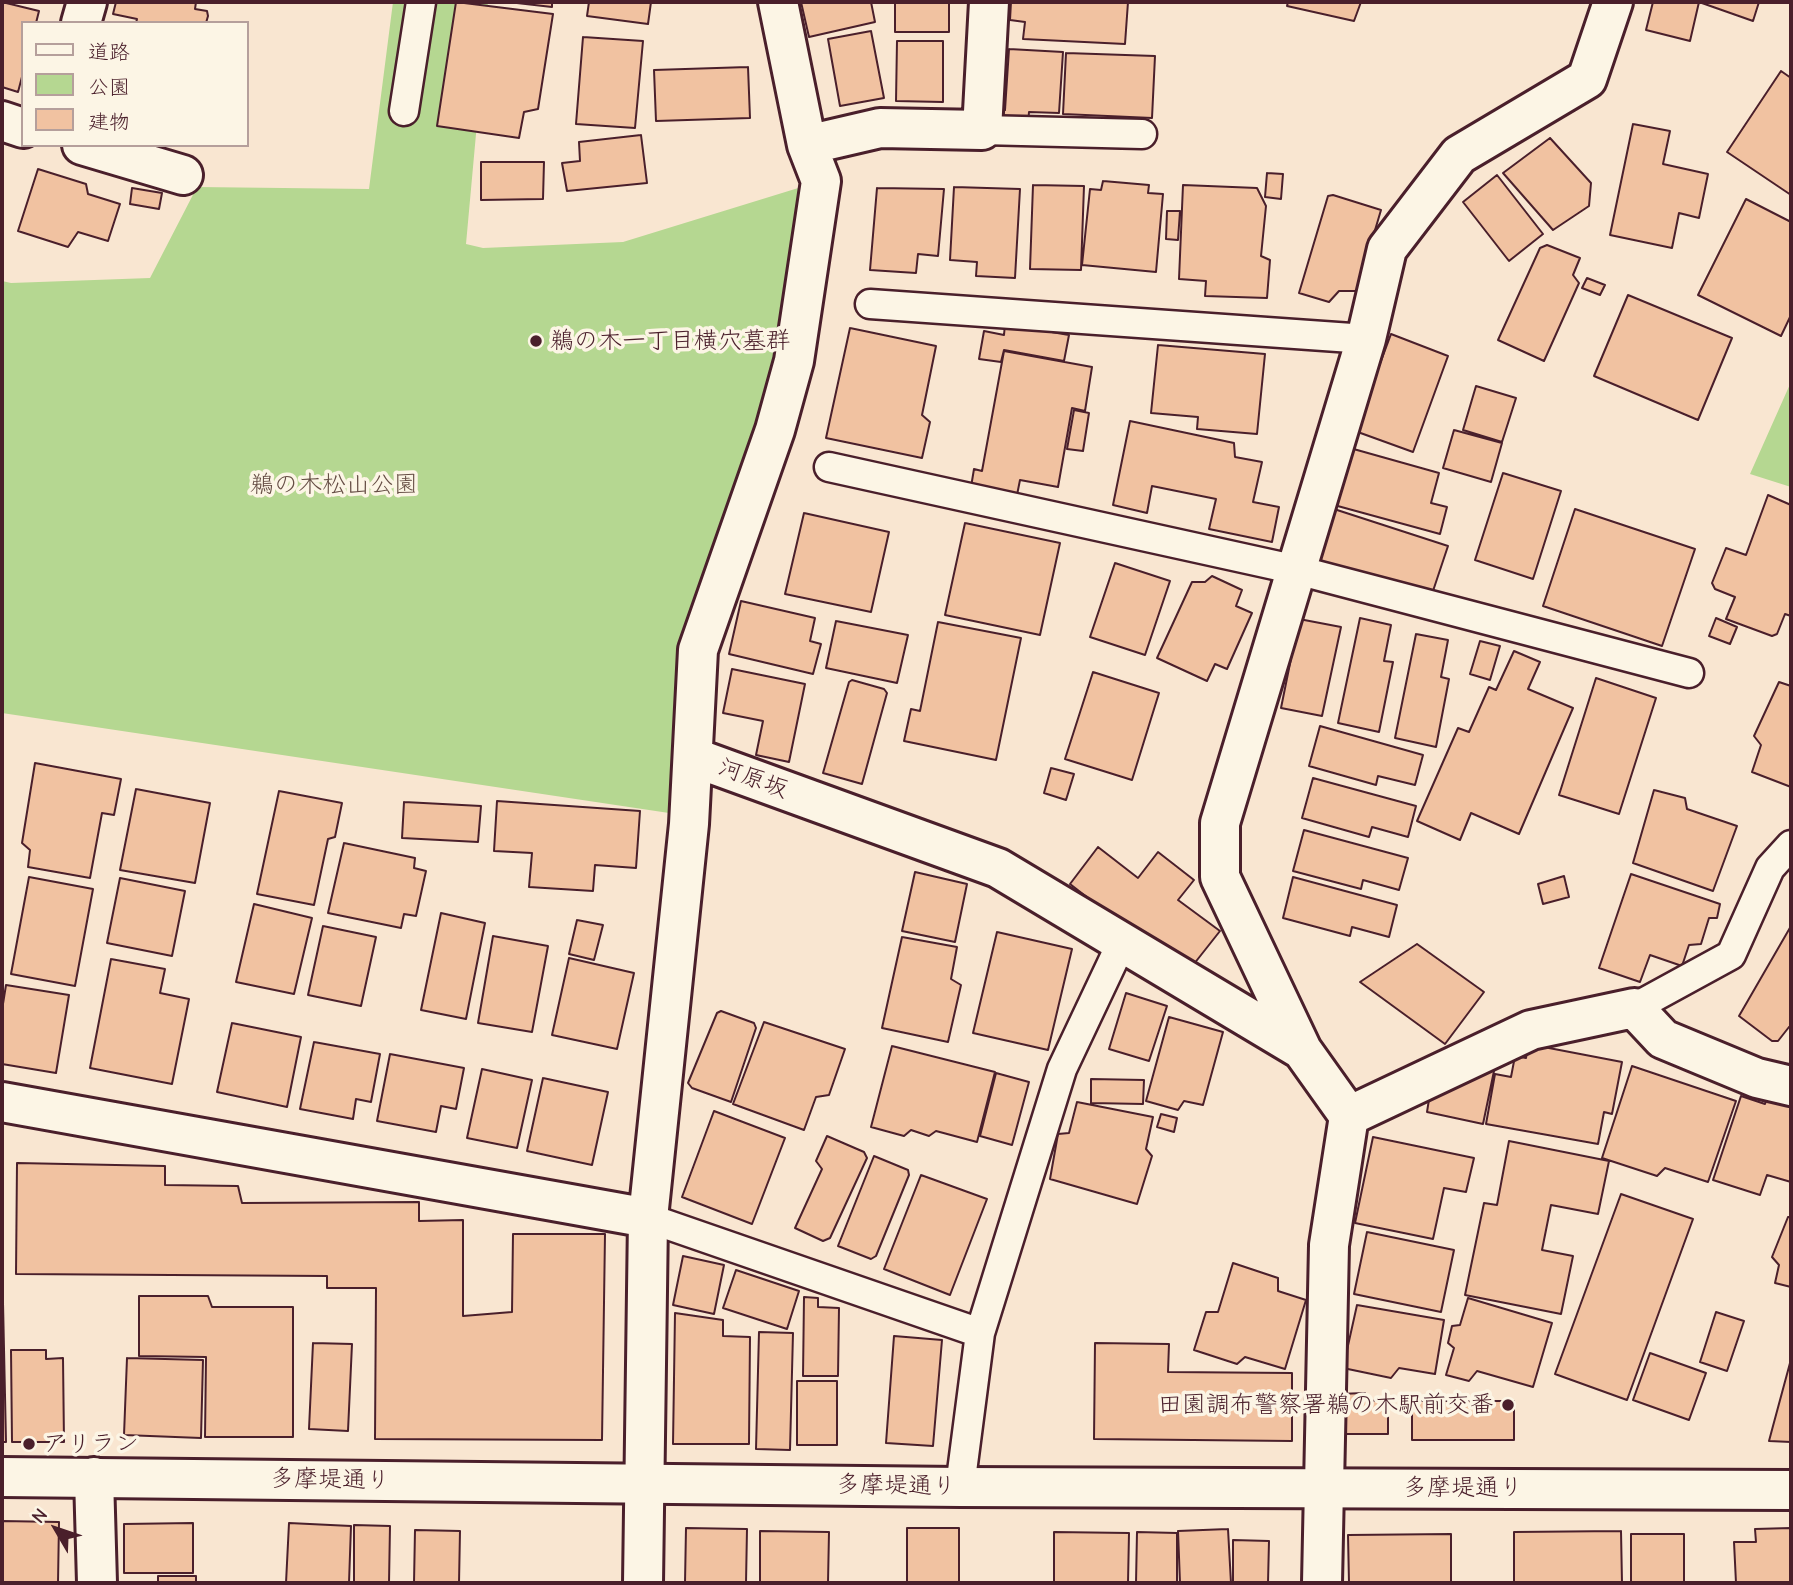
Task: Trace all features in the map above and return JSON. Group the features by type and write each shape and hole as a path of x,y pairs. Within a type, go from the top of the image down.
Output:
{"street":[{"path":"82,21 87,2"},
{"name":"河原坂","path":"778,2 807,145 821,181 794,361 775,430 698,650 693,757 998,868 1302,1050"},
{"path":"807,145 880,128 982,130 989,2"},
{"path":"1322,1583 1329,1245 1349,1116 1302,1050 1220,877 1220,823 1366,340 1387,249 1459,155 1587,79 1613,2"},
{"path":"2,121 21,127"},
{"path":"89,147 183,176"},
{"path":"643,1583 648,1219 689,824 693,757"},
{"path":"1349,1116 1531,1030 1634,1008 1663,1039 1757,1078 1791,1086"},
{"path":"2,1102 648,1219"},
{"name":"多摩堤通り","path":"2,1476 960,1487 1791,1490"},
{"path":"94,1477 97,1583"}],"lane":[{"path":"404,111 421,2"},
{"path":"982,130 1142,134"},
{"path":"870,304 1366,340"},
{"path":"829,467 1297,570 1689,673"},
{"path":"1634,1008 1731,955 1770,867 1791,845"},
{"path":"960,1487 980,1333 1062,1069 1122,942"},
{"path":"648,1219 980,1333"}],"green space":[{"name":"鵜の木松山公園","path":"393,2 488,2 466,244 483,248 623,242 821,181 775,430 681,663 669,813 2,713 2,281 11,283 150,278 197,187 369,189"},
{"path":"1791,382 1791,487 1750,474"}],"building":[{"path":"2,2 39,11 36,21 21,21 21,81 18,92 2,87"},
{"path":"116,2 196,2 195,9 207,11 208,16 207,21 136,21 113,14"},
{"path":"456,2 553,14 538,109 524,112 519,138 437,126"},
{"path":"508,2 552,2 552,7"},
{"path":"589,2 651,2 648,24 587,16"},
{"path":"801,2 871,2 875,22 809,37"},
{"path":"895,2 949,2 949,32 895,32"},
{"path":"1011,2 1128,2 1125,44 1023,39 1025,22 1010,20"},
{"path":"1288,2 1361,2 1354,21 1287,6"},
{"path":"1653,2 1699,2 1690,41 1646,30"},
{"path":"1699,2 1759,2 1753,21"},
{"path":"871,31 884,98 840,106 828,39"},
{"path":"583,37 643,41 635,128 576,124"},
{"path":"897,41 943,41 943,102 896,101"},
{"path":"1009,49 1063,52 1059,113 1029,112 1028,124 997,123 998,109 1005,110"},
{"path":"1066,53 1155,56 1152,118 1063,114"},
{"path":"748,67 750,118 656,121 654,70"},
{"path":"1781,71 1791,78 1791,195 1727,152"},
{"path":"1633,124 1670,131 1663,164 1708,174 1699,218 1679,213 1672,248 1610,235"},
{"path":"641,135 647,183 567,191 562,163 580,161 579,142"},
{"path":"1550,138 1591,183 1589,206 1553,230 1503,173"},
{"path":"481,162 544,162 543,199 481,200"},
{"path":"38,169 86,184 88,194 120,204 108,241 78,232 68,247 18,231"},
{"path":"1267,173 1283,174 1281,199 1265,197"},
{"path":"1497,175 1543,234 1509,261 1463,202"},
{"path":"1103,181 1149,185 1148,193 1163,194 1156,272 1082,265 1090,189 1101,190"},
{"path":"1033,185 1084,186 1081,270 1030,269"},
{"path":"1183,185 1257,188 1266,206 1261,256 1270,260 1267,298 1205,296 1206,281 1179,279"},
{"path":"954,187 1020,189 1015,278 976,276 977,262 950,260"},
{"path":"132,188 162,193 159,209 130,204"},
{"path":"877,188 944,189 938,256 918,254 916,273 870,270"},
{"path":"1333,195 1381,210 1357,291 1339,291 1329,302 1299,293 1328,196"},
{"path":"1746,199 1791,222 1791,315 1781,336 1698,295"},
{"path":"1167,211 1180,211 1178,240 1166,239"},
{"path":"1547,245 1580,258 1573,275 1579,283 1544,361 1498,340 1540,248"},
{"path":"1587,278 1605,285 1600,295 1582,288"},
{"path":"1628,295 1732,338 1698,420 1594,376"},
{"path":"1005,324 1069,335 1064,361 1004,350 1001,362 979,359 984,331 1004,335"},
{"path":"850,328 936,346 922,415 930,422 922,458 826,438"},
{"path":"1391,334 1448,356 1413,452 1355,431"},
{"path":"1158,345 1265,354 1257,434 1197,429 1198,417 1151,413"},
{"path":"1004,351 1092,367 1085,411 1072,408 1058,487 1020,480 1017,495 971,487 974,469 982,471"},
{"path":"1476,386 1516,398 1502,442 1463,430"},
{"path":"1074,410 1089,413 1083,451 1067,449"},
{"path":"1130,421 1234,443 1235,457 1262,462 1253,502 1279,507 1272,542 1209,529 1216,499 1152,486 1147,513 1113,505"},
{"path":"1454,430 1502,443 1491,482 1443,468"},
{"path":"1350,448 1439,473 1431,503 1447,507 1440,534 1334,505"},
{"path":"1503,473 1561,491 1533,579 1475,560"},
{"path":"1768,495 1791,505 1791,616 1785,614 1777,634 1772,636 1726,619 1735,597 1715,589 1712,583 1726,548 1746,555"},
{"path":"1334,509 1448,546 1431,597 1317,560"},
{"path":"1575,509 1695,549 1662,646 1543,606"},
{"path":"804,513 889,532 871,612 785,594"},
{"path":"965,523 1060,543 1040,635 945,615"},
{"path":"1115,563 1170,581 1145,655 1090,637"},
{"path":"1212,576 1242,590 1236,606 1252,613 1227,669 1215,664 1207,681 1157,658 1192,582 1205,582"},
{"path":"741,601 815,618 810,641 821,644 813,674 729,654"},
{"path":"1360,618 1391,625 1384,661 1393,662 1379,732 1338,723"},
{"path":"1716,618 1737,627 1730,644 1709,636"},
{"path":"1299,619 1341,627 1322,716 1281,708"},
{"path":"836,621 908,635 897,683 826,668"},
{"path":"938,622 1021,638 996,760 904,741 911,709 920,711"},
{"path":"1416,634 1448,640 1441,677 1449,679 1436,747 1395,738"},
{"path":"1480,641 1500,646 1490,680 1470,674"},
{"path":"1514,651 1540,662 1528,689 1573,708 1519,834 1471,813 1460,840 1417,821 1458,728 1469,732 1489,687 1496,690"},
{"path":"732,669 805,684 789,762 756,755 763,721 723,713"},
{"path":"1093,672 1159,693 1132,780 1065,759"},
{"path":"1596,678 1656,698 1619,814 1559,795"},
{"path":"852,680 884,689 887,693 862,784 823,773 849,682"},
{"path":"1779,682 1791,686 1791,787 1752,772 1761,745 1754,736"},
{"path":"1320,726 1423,755 1415,785 1378,776 1376,785 1309,766"},
{"path":"35,763 121,779 114,815 102,813 90,878 28,867 30,850 22,843"},
{"path":"1051,768 1074,774 1066,800 1044,793"},
{"path":"1313,778 1416,806 1408,837 1372,827 1369,837 1302,818"},
{"path":"136,789 210,803 195,883 120,870"},
{"path":"1654,790 1685,798 1687,809 1737,826 1713,891 1633,863"},
{"path":"279,791 342,803 335,837 328,839 314,905 257,894"},
{"path":"497,801 640,811 636,868 595,865 593,891 529,887 532,853 494,851"},
{"path":"404,802 481,806 478,842 402,838"},
{"path":"1304,830 1408,858 1399,890 1363,880 1361,889 1293,871"},
{"path":"344,843 415,858 414,868 426,871 416,916 404,914 401,928 328,913"},
{"path":"1098,847 1138,878 1158,852 1194,880 1178,900 1220,931 1186,974 1070,884"},
{"path":"915,872 967,884 955,942 902,931"},
{"path":"1631,874 1720,904 1717,918 1709,918 1701,944 1689,945 1682,966 1650,955 1640,982 1599,968"},
{"path":"1564,876 1569,897 1543,904 1538,884"},
{"path":"29,877 93,889 75,986 11,974"},
{"path":"1293,877 1397,905 1389,937 1352,927 1350,936 1283,918"},
{"path":"120,878 185,891 172,956 107,943"},
{"path":"254,904 312,918 294,994 236,982"},
{"path":"441,913 485,923 466,1019 421,1010"},
{"path":"577,920 603,925 594,960 569,954"},
{"path":"323,926 376,937 361,1006 308,995"},
{"path":"1791,926 1791,1029 1789,1027 1778,1041 1772,1041 1739,1016"},
{"path":"997,932 1072,949 1048,1050 973,1033"},
{"path":"493,936 548,946 532,1032 478,1023"},
{"path":"902,937 957,947 951,979 961,985 948,1042 882,1028"},
{"path":"1417,944 1484,992 1445,1044 1360,982"},
{"path":"569,958 634,973 617,1049 552,1035"},
{"path":"111,959 165,969 160,993 189,999 172,1084 90,1068"},
{"path":"6,985 69,995 56,1073 2,1064 2,1010"},
{"path":"1126,993 1167,1006 1149,1061 1109,1049"},
{"path":"721,1011 754,1023 756,1028 731,1102 692,1088 688,1083 717,1013"},
{"path":"1169,1017 1223,1032 1203,1105 1184,1101 1178,1110 1146,1101"},
{"path":"764,1022 845,1049 829,1095 816,1097 804,1130 733,1104"},
{"path":"232,1023 301,1037 287,1107 217,1092"},
{"path":"314,1042 380,1054 371,1102 356,1099 353,1119 300,1109"},
{"path":"1528,1044 1622,1062 1612,1114 1604,1112 1598,1144 1486,1124 1495,1074 1511,1077 1515,1056 1526,1058"},
{"path":"892,1046 995,1072 977,1142 936,1131 929,1136 911,1130 904,1136 871,1127"},
{"path":"390,1054 464,1068 456,1109 441,1106 436,1132 377,1121"},
{"path":"1632,1066 1736,1101 1708,1182 1665,1168 1657,1176 1602,1158"},
{"path":"482,1069 532,1080 517,1148 467,1138"},
{"path":"1481,1069 1494,1071 1483,1124 1427,1112 1430,1093"},
{"path":"996,1073 1029,1082 1012,1145 980,1136"},
{"path":"543,1078 608,1092 592,1165 527,1151"},
{"path":"1091,1079 1144,1080 1143,1104 1091,1103"},
{"path":"1768,1094 1791,1102 1791,1182 1767,1175 1760,1195 1713,1180 1741,1096 1765,1104"},
{"path":"1077,1102 1153,1117 1146,1149 1152,1156 1137,1204 1050,1179 1058,1134 1069,1133"},
{"path":"714,1111 785,1138 752,1224 682,1197"},
{"path":"1161,1114 1177,1118 1174,1132 1157,1127"},
{"path":"827,1136 864,1152 867,1158 830,1238 823,1241 795,1228 822,1169 816,1161"},
{"path":"1373,1137 1474,1158 1466,1192 1444,1188 1433,1239 1355,1223"},
{"path":"1509,1141 1609,1161 1598,1214 1551,1205 1542,1250 1573,1256 1561,1314 1465,1295 1484,1203 1497,1205"},
{"path":"874,1156 908,1170 909,1175 876,1256 871,1259 838,1246"},
{"path":"17,1163 165,1166 165,1185 238,1186 242,1203 419,1202 419,1221 463,1220 463,1316 512,1312 513,1234 605,1234 602,1440 375,1439 376,1288 327,1288 327,1276 16,1274"},
{"path":"921,1175 987,1199 950,1295 884,1269"},
{"path":"1621,1194 1693,1219 1627,1400 1555,1374"},
{"path":"1788,1217 1791,1217 1791,1287 1775,1283 1779,1265 1772,1257"},
{"path":"1367,1232 1454,1250 1441,1312 1354,1294"},
{"path":"2,1256 6,1442 2,1442"},
{"path":"683,1256 724,1265 714,1314 673,1305"},
{"path":"1233,1263 1278,1278 1278,1291 1306,1300 1285,1369 1245,1357 1237,1364 1194,1350 1206,1312 1218,1312"},
{"path":"736,1270 799,1291 787,1329 723,1308"},
{"path":"139,1296 208,1296 212,1307 293,1307 293,1437 205,1437 206,1357 139,1356"},
{"path":"804,1297 818,1298 818,1307 839,1308 838,1376 803,1376"},
{"path":"1468,1298 1552,1323 1533,1387 1477,1371 1469,1381 1446,1375 1454,1348 1448,1343 1452,1326 1460,1325"},
{"path":"1357,1305 1444,1320 1435,1374 1399,1368 1391,1378 1343,1368"},
{"path":"1716,1312 1744,1321 1727,1371 1700,1362"},
{"path":"675,1313 723,1320 723,1336 750,1337 749,1444 673,1444"},
{"path":"759,1332 793,1333 790,1450 756,1449"},
{"path":"894,1336 942,1340 933,1446 886,1443"},
{"path":"313,1343 352,1344 348,1431 309,1429"},
{"path":"1095,1343 1169,1344 1168,1372 1292,1373 1292,1441 1094,1439"},
{"path":"11,1350 46,1350 46,1359 63,1358 64,1442 12,1442"},
{"path":"1650,1353 1706,1373 1689,1420 1633,1400"},
{"path":"127,1358 203,1360 201,1438 124,1435"},
{"path":"1790,1363 1791,1442 1769,1441 1773,1426"},
{"path":"797,1381 837,1381 837,1445 797,1445"},
{"path":"1365,1393 1368,1401 1388,1400 1388,1434 1339,1434 1339,1394"},
{"path":"1412,1401 1514,1401 1514,1440 1412,1440"},
{"path":"2,1521 59,1522 58,1583 2,1583"},
{"path":"193,1523 193,1573 124,1573 124,1524"},
{"path":"289,1523 351,1526 349,1583 286,1583"},
{"path":"354,1525 390,1526 389,1583 354,1583"},
{"path":"686,1528 747,1529 746,1583 685,1583"},
{"path":"907,1528 959,1528 959,1583 907,1583"},
{"path":"1791,1528 1791,1583 1736,1583 1734,1542 1756,1542 1755,1529"},
{"path":"1228,1529 1231,1583 1180,1583 1178,1531"},
{"path":"415,1530 460,1531 459,1583 414,1583"},
{"path":"760,1531 829,1532 828,1583 760,1583"},
{"path":"1621,1531 1622,1583 1514,1583 1514,1532"},
{"path":"1054,1532 1129,1533 1128,1583 1054,1583"},
{"path":"1137,1532 1177,1533 1177,1583 1136,1583"},
{"path":"1451,1534 1451,1583 1349,1583 1348,1535"},
{"path":"1631,1534 1684,1534 1684,1583 1631,1583"},
{"path":"1233,1540 1269,1541 1268,1583 1233,1583"},
{"path":"158,1576 196,1576 196,1583 158,1583"}],"place":[{"name":"鵜の木一丁目横穴墓群","path":"536,341"},
{"name":"田園調布警察署鵜の木駅前交番","path":"1508,1405"},
{"name":"アリラン","path":"29,1444"}]}
